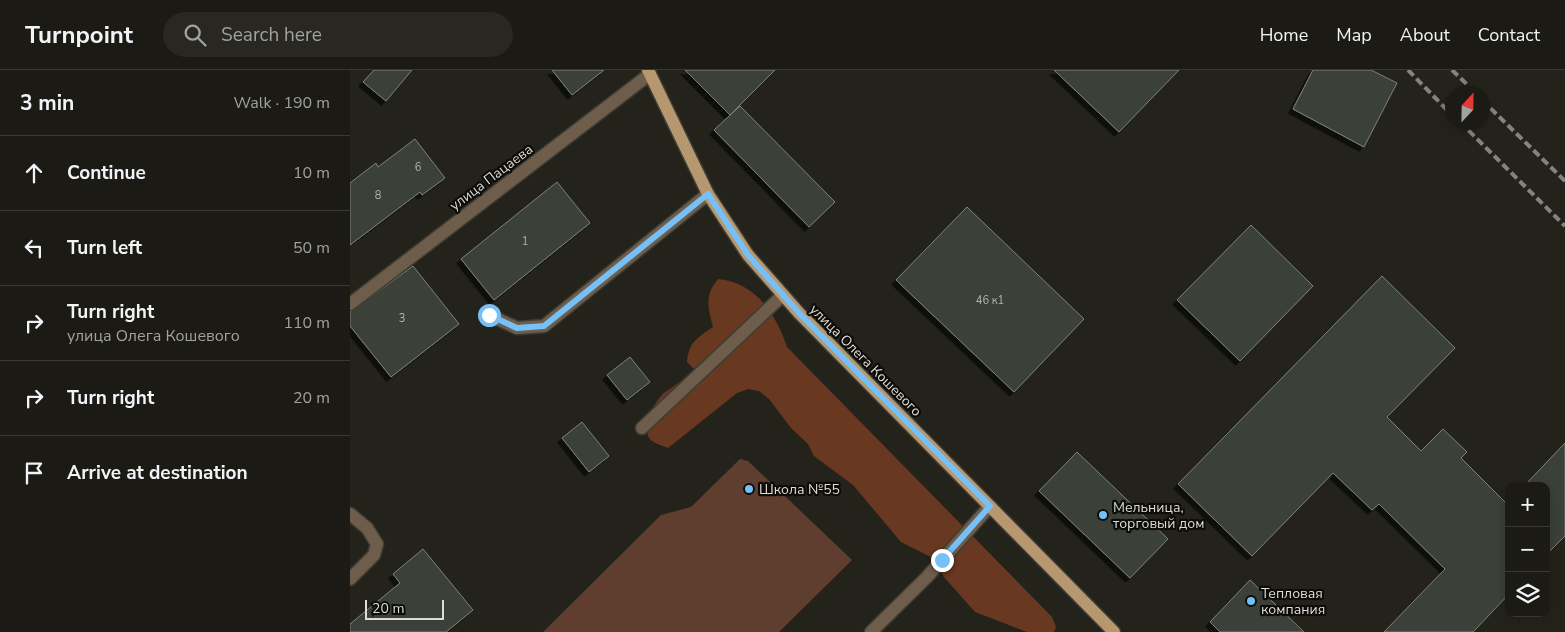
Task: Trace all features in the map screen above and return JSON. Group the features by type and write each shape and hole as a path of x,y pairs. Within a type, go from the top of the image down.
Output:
{"main road":[{"name":"улица Олега Кошевого","path":"649,72 708,194 748,255 783,295 1114,632"}],"street":[{"name":"улица Пацаева","path":"350,304 649,72"},
{"path":"489,315 517,328 544,326 708,194"},
{"path":"642,428 783,295"},
{"path":"871,632 927,577 990,506"},
{"path":"350,514 367,528 377,544 374,555 350,578"}],"shaded area":[{"path":"718,279 731,281 743,286 762,302 777,323 787,347 1052,617 1056,627 1054,632 1027,632 975,612 944,577 931,557 901,542 853,485 814,456 808,444 791,428 769,399 759,391 748,389 737,393 668,448 657,444 649,438 647,431 648,419 657,401 664,393 695,370 687,362 688,355 695,341 713,327 708,302 711,291"},
{"path":"740,459 748,461 852,560 779,632 543,632 661,515 691,507"}],"building":[{"path":"374,70 412,70 386,101 363,82"},
{"path":"552,70 604,70 572,95"},
{"path":"685,70 775,70 730,115"},
{"path":"1054,70 1179,70 1119,132"},
{"path":"1313,70 1371,70 1397,83 1364,147 1293,109"},
{"path":"740,106 835,202 809,227 714,130"},
{"path":"415,139 445,178 422,195 420,192 350,245 350,183 376,163 378,167"},
{"path":"557,182 590,223 494,300 461,259"},
{"path":"967,207 1084,319 1014,392 896,280"},
{"path":"1251,225 1313,286 1240,361 1177,300"},
{"path":"413,266 459,324 391,377 350,326 350,312"},
{"path":"1382,276 1455,348 1387,417 1421,451 1443,429 1467,452 1461,458 1505,502 1505,598 1473,632 1384,632 1445,569 1379,504 1372,510 1333,473 1252,556 1178,484"},
{"path":"630,357 650,382 627,400 607,375"},
{"path":"582,422 609,456 589,472 562,438"},
{"path":"1565,443 1565,536 1550,551 1550,482 1528,482"},
{"name":"Мельница, торговый дом","path":"1077,452 1168,539 1130,578 1039,491"},
{"path":"423,549 473,610 446,632 350,632 350,624 400,583 393,574"},
{"name":"Тепловая компания","path":"1250,580 1304,632 1220,632 1210,622"}],"railway":[{"path":"1408,70 1445,108"},
{"path":"1452,70 1468,85"},
{"path":"1490,108 1565,181"},
{"path":"1468,130 1565,226"}],"place":[{"name":"Школа №55","path":"749,489"},
{"name":"Мельница, торговый дом","path":"1103,515"},
{"name":"Тепловая компания","path":"1251,601"}],"route":[{"path":"489,315 517,328 544,326 708,194 748,255 799,313 990,506 942,560"}]}
